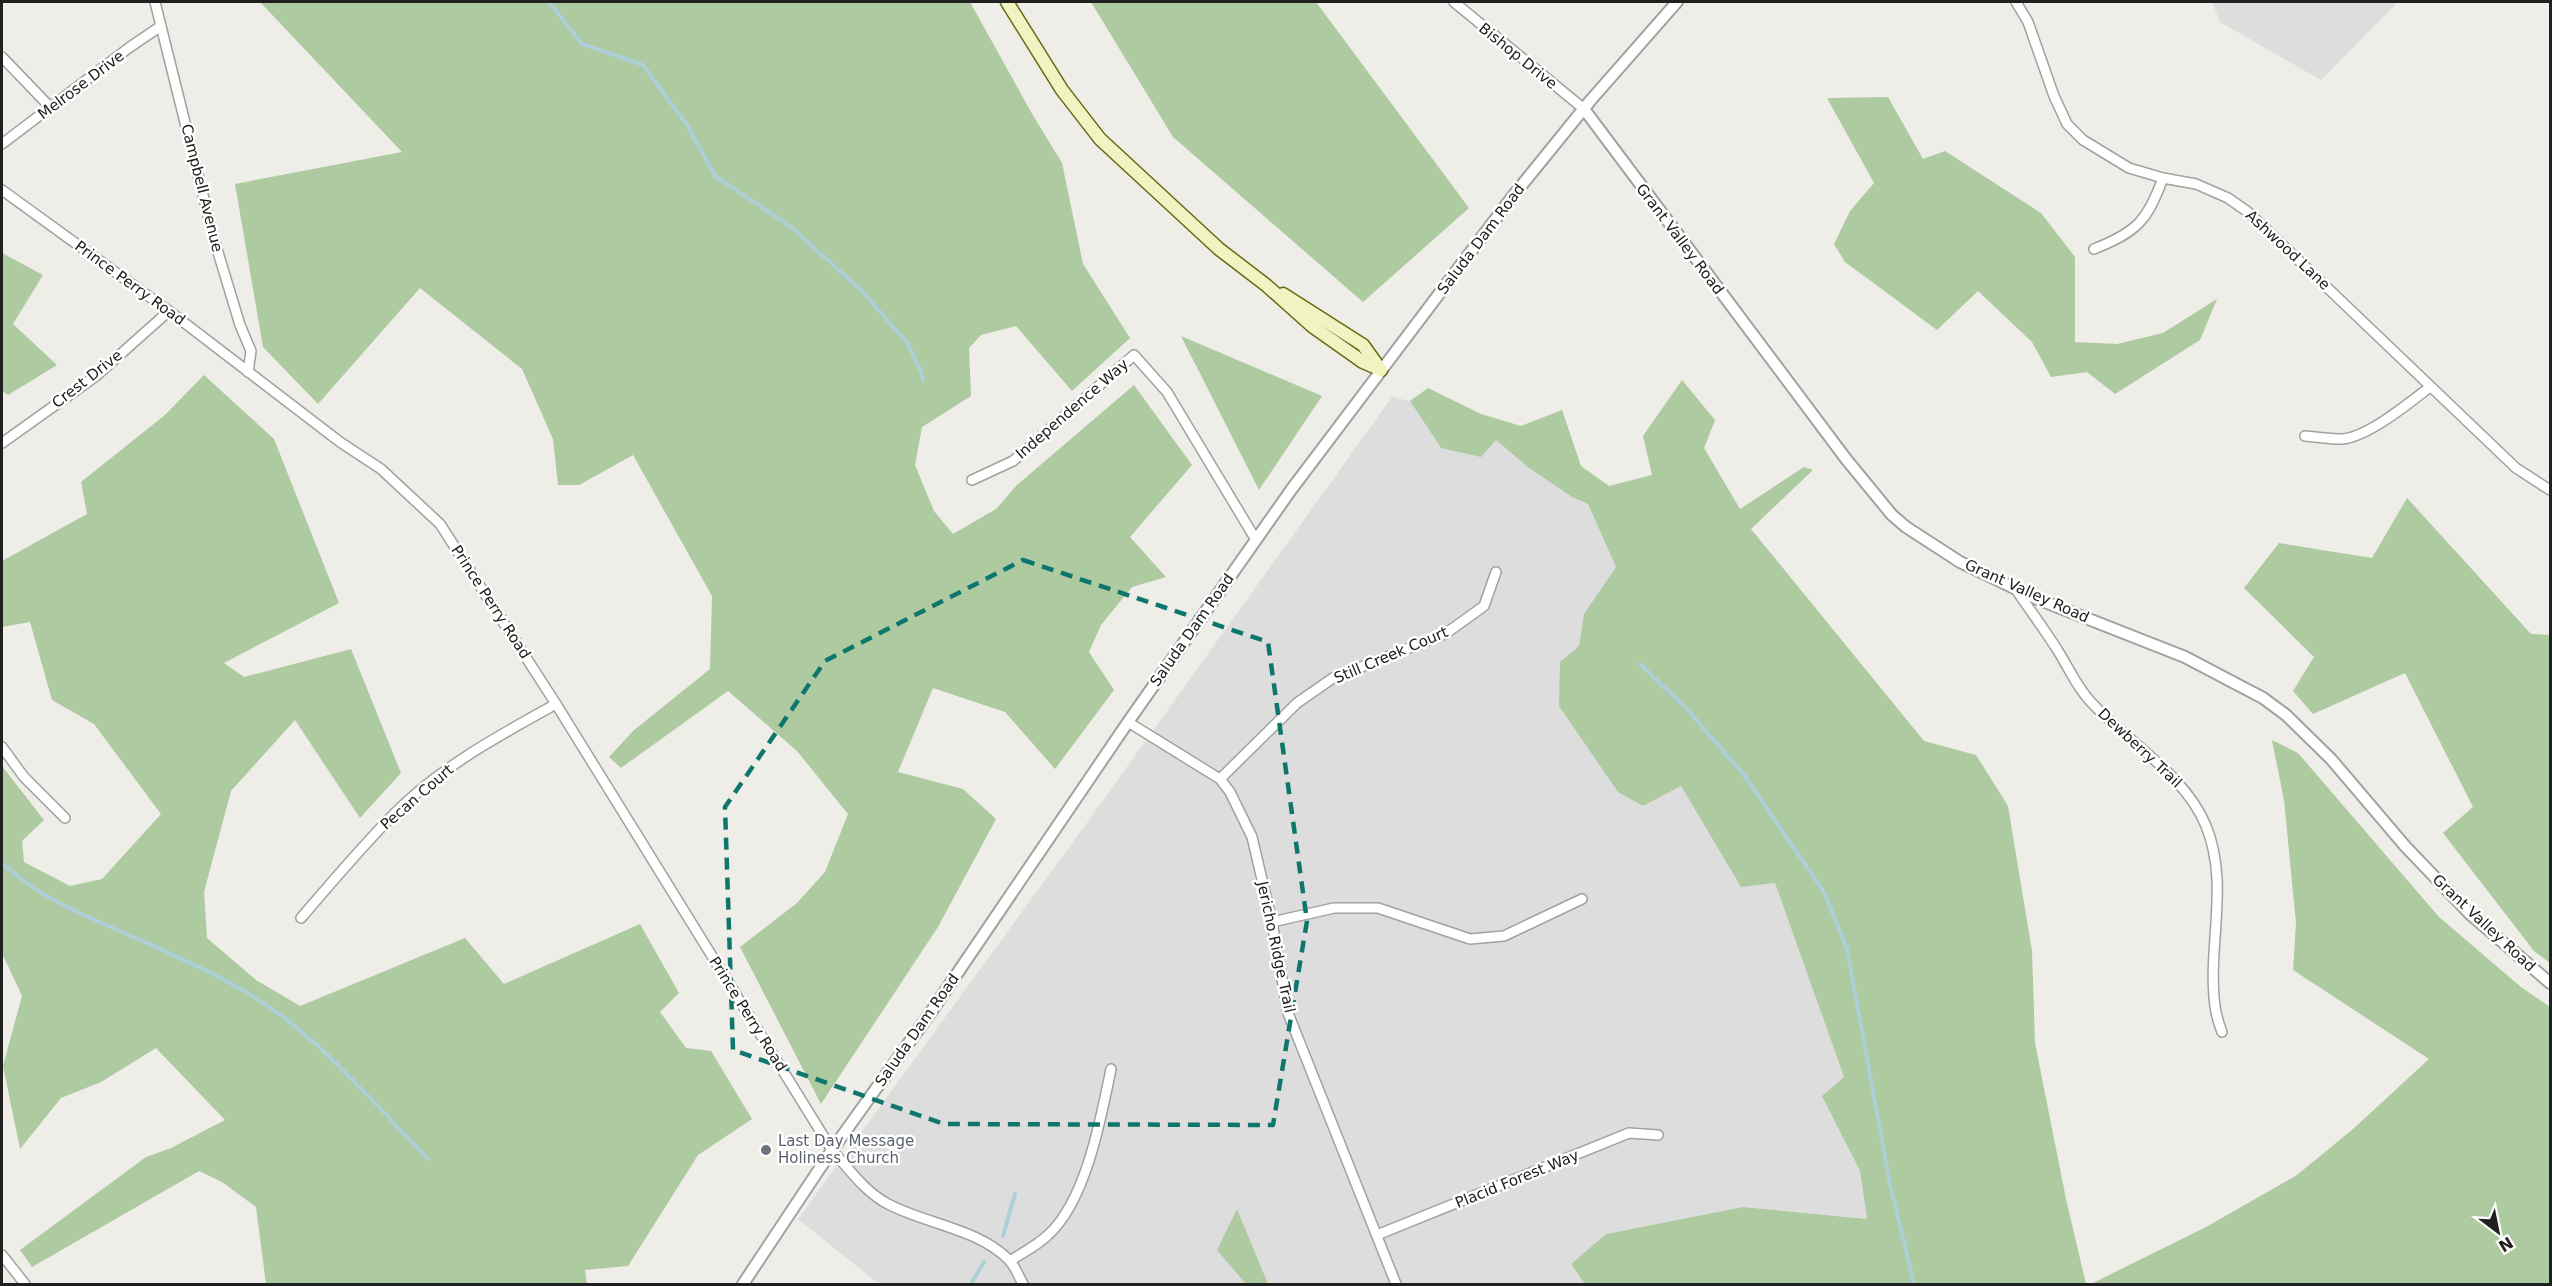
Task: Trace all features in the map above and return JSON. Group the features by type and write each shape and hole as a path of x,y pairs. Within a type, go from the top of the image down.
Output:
{"main road":[{"path":"1007,2 1062,90 1100,139 1218,249 1266,285 1298,302 1363,345 1381,370"}],"street":[{"name":"Campbell Avenue","path":"155,2 214,239 240,325 251,351 248,372"},
{"name":"Bishop Drive","path":"1454,2 1584,109"},
{"name":"Saluda Dam Road","path":"743,1284 832,1150 931,1012 1128,722 1256,540 1513,196 1584,109 1677,2"},
{"name":"Ashwood Lane","path":"2016,2 2028,22 2054,96 2067,124 2083,140 2109,158 2129,168 2163,178 2196,184 2228,198 2248,212 2516,468 2550,490"},
{"name":"Melrose Drive","path":"2,144 130,46 161,26"},
{"path":"2,57 51,108"},
{"name":"Grant Valley Road","path":"1584,109 1846,459 1892,515 1927,543 1960,562 2015,588 2185,657 2264,698 2286,715 2331,759 2405,846 2470,914 2550,983"},
{"path":"2094,249 2135,228 2152,208 2163,178"},
{"name":"Prince Perry Road","path":"2,190 169,310 340,442 381,469 440,524 556,704 832,1150 867,1189 887,1204 976,1239 1010,1261"},
{"name":"Crest Drive","path":"2,442 96,376 169,310"},
{"name":"Independence Way","path":"972,480 1013,461 1134,355 1167,392 1256,540"},
{"path":"2304,436 2344,439 2371,428 2397,413 2430,387"},
{"name":"Still Creek Court","path":"1220,779 1298,703 1333,678 1445,634 1484,606 1496,572"},
{"name":"Dewberry Trail","path":"2015,588 2059,652 2076,686 2106,718 2190,795 2207,826 2216,870 2218,901 2214,974 2215,1007 2222,1032"},
{"name":"Pecan Court","path":"301,918 397,811 449,768 494,738 556,704"},
{"name":"Jericho Ridge Trail","path":"1128,722 1220,779 1230,792 1252,837 1272,922 1288,1013 1396,1284"},
{"path":"2,747 24,777 65,818"},
{"path":"1272,922 1334,908 1378,908 1470,939 1504,936 1582,899"},
{"path":"1023,1284 1010,1261 1049,1235 1069,1208 1094,1144 1111,1069"},
{"name":"Placid Forest Way","path":"1377,1235 1629,1133 1658,1135"},
{"path":"2,1255 26,1284"}],"highlighted area":[{"path":"1023,560 1268,642 1307,921 1273,1125 944,1124 733,1050 725,807 825,661"}],"shaded area":[{"path":"2212,2 2398,2 2321,80 2220,22"},
{"path":"1392,397 1410,401 1441,448 1496,440 1529,468 1572,497 1588,504 1616,567 1584,614 1579,646 1560,662 1643,806 1681,786 1741,887 1775,883 1844,1077 1823,1096 1860,1171 1867,1219 1743,1207 1606,1234 1571,1264 1585,1284 879,1284 798,1219 1089,820"}],"green space":[{"path":"260,2 970,2 1062,163 1083,264 1130,338 1072,391 1016,326 981,335 969,348 971,396 922,427 915,465 934,511 953,534 996,509 1017,485 1134,385 1192,465 1130,537 1166,577 1132,587 1101,625 1089,652 1114,690 1055,769 1005,712 933,688 898,772 963,789 996,819 938,927 821,1104 740,947 797,903 825,872 848,814 797,751 728,691 621,768 609,757 633,731 710,669 712,596 633,455 579,485 558,485 553,439 522,369 420,288 318,404 263,347 235,184 402,152"},
{"path":"1091,2 1316,2 1469,208 1363,302 1173,137"},
{"path":"1888,97 1923,159 1945,151 2041,213 2075,257 2075,342 2117,344 2163,333 2217,299 2200,340 2115,394 2087,372 2051,377 2032,342 1978,291 1937,330 1845,262 1834,244 1850,211 1874,183 1827,98"},
{"path":"2,253 43,275 13,324 57,365 8,395 2,391"},
{"path":"1181,336 1322,396 1259,490"},
{"path":"204,375 274,439 339,603 224,663 244,677 351,649 401,773 360,818 295,720 231,791 204,892 207,938 256,980 300,1006 465,938 504,984 640,924 679,993 660,1012 686,1048 711,1051 752,1119 698,1155 628,1266 585,1270 587,1284 266,1284 256,1207 222,1182 199,1171 32,1267 20,1250 146,1157 171,1148 225,1120 156,1048 101,1082 61,1098 20,1149 3,1066 22,996 2,953 2,766 44,820 22,841 24,862 70,886 102,879 161,814 94,724 52,700 30,622 2,627 2,561 87,514 81,482 165,415"},
{"path":"1682,380 1715,420 1704,448 1740,509 1804,467 1813,470 1751,529 1924,741 1976,755 2008,806 2032,951 2035,1043 2066,1199 2086,1284 1585,1284 1571,1264 1606,1234 1743,1207 1867,1219 1860,1171 1822,1096 1844,1077 1775,883 1741,887 1681,786 1643,806 1618,792 1559,706 1560,662 1579,646 1584,614 1616,567 1588,504 1572,497 1529,468 1496,440 1481,457 1441,448 1410,401 1428,388 1481,414 1521,426 1562,410 1581,466 1609,486 1652,475 1643,436"},
{"path":"2407,498 2531,634 2550,635 2550,963 2534,951 2443,833 2473,807 2405,673 2313,714 2293,691 2314,657 2244,588 2279,543 2372,558"},
{"path":"2272,740 2298,753 2439,917 2521,987 2550,1007 2550,1284 2091,1284 2206,1227 2297,1175 2353,1129 2429,1059 2293,970 2296,923 2284,800"},
{"path":"1237,1209 1268,1284 1246,1284 1217,1250"}],"waterway":[{"path":"549,2 582,44 643,65 687,125 715,176 790,226 862,291 908,344 923,380"},
{"path":"1640,664 1686,708 1744,775 1824,892 1847,949 1890,1184 1914,1284"},
{"path":"2,863 43,894 203,969 276,1011 344,1071 428,1159"},
{"path":"1003,1236 1015,1194"},
{"path":"971,1284 984,1262"}],"place":[{"name":"Last Day Message Holiness Church","path":"766,1150"}]}
